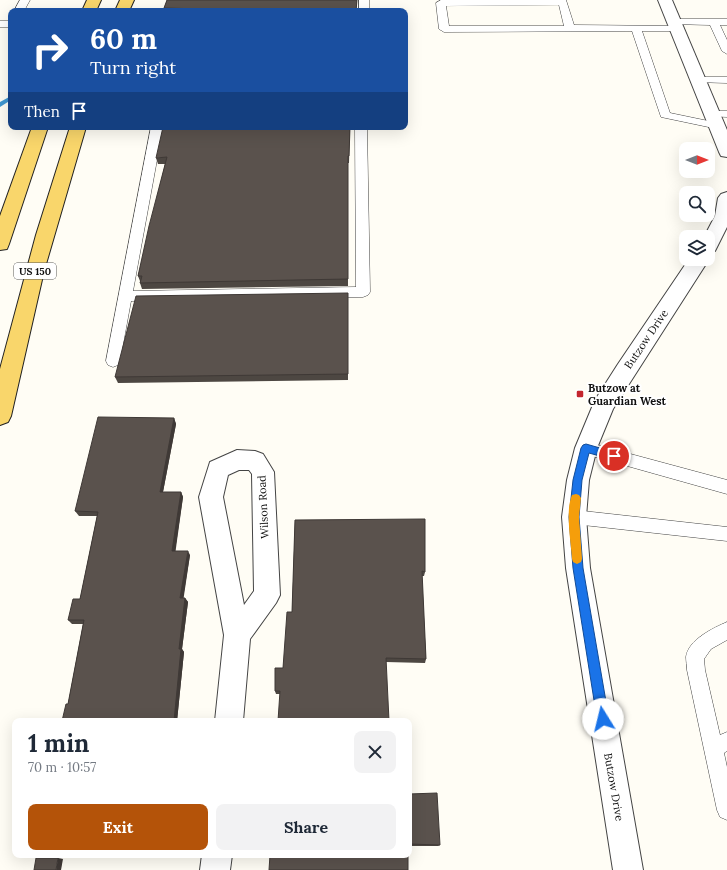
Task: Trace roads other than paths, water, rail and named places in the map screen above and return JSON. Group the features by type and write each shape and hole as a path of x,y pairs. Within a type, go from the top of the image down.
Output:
{"main road":[{"path":"0,244 15,196 39,130"},
{"name":"US 150","path":"0,416 10,368 37,266 61,179 77,130"}],"street":[{"path":"664,0 698,80 719,118 727,152"},
{"path":"715,233 724,216 727,198"},
{"name":"Butzow Drive","path":"628,870 578,568 574,517 578,480 586,448 603,406 625,370 694,266"},
{"name":"Wilson Road","path":"229,718 237,635 211,497 218,469 237,460 255,460 263,472 267,595 237,635"},
{"path":"215,870 217,858"}],"lane":[{"path":"570,28 563,2 440,3 444,29 636,28 727,22"},
{"path":"714,22 727,50"},
{"path":"636,28 665,115 719,118"},
{"path":"698,80 727,80"},
{"path":"113,361 156,130"},
{"path":"125,296 363,292 361,130"},
{"path":"586,448 727,486"},
{"path":"574,517 727,534"},
{"path":"727,632 704,643 695,656 696,670 720,745 727,810"}],"waterway":[{"path":"0,105 8,100"}],"place":[{"name":"Butzow at Guardian West","path":"580,394"}]}
